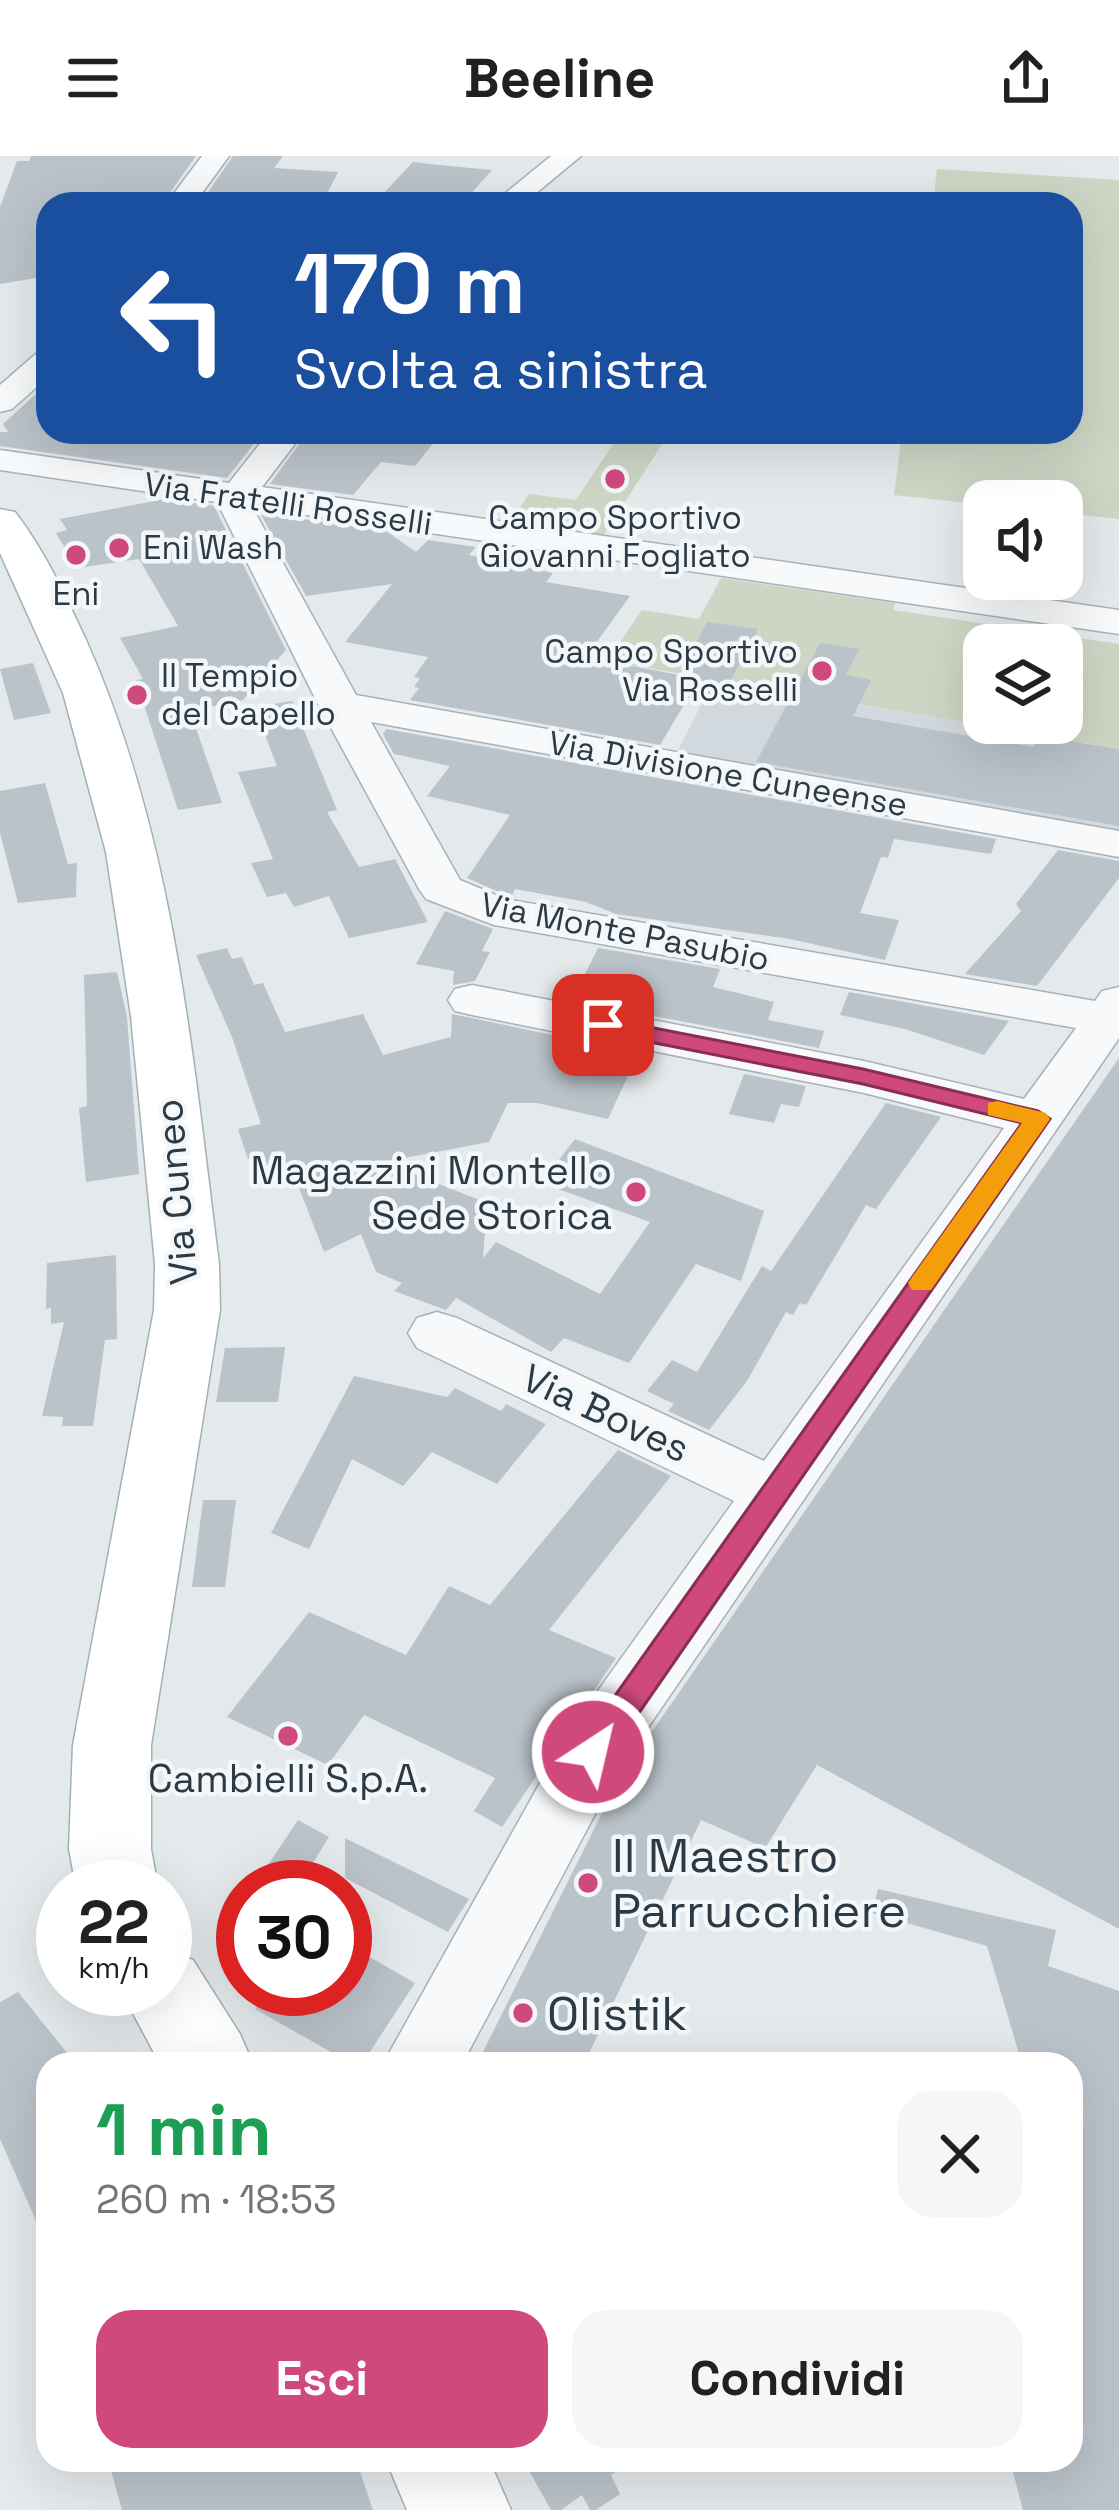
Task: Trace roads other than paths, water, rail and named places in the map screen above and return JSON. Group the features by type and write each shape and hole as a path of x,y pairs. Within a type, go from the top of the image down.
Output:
{"main road":[{"name":"Via Cuneo","path":"0,521 68,647 121,791 149,946 188,1264 187,1310 112,1744 112,1860"},
{"path":"180,2016 202,2052"},
{"path":"442,2472 460,2510"}],"street":[{"path":"189,192 216,156"},
{"path":"522,192 568,156"},
{"path":"0,402 36,370"},
{"path":"236,498 278,444"},
{"name":"Via Fratelli Rosselli","path":"0,460 236,498 1119,622"},
{"name":"Via Fratelli Rosselli","path":"0,504 34,488 98,477"},
{"name":"Via Monte Pasubio","path":"236,498 234,508 429,873 461,901 517,915 1114,1010"},
{"name":"Via Divisione Cuneense","path":"338,704 1119,844"},
{"path":"472,1000 863,1077 1038,1119"},
{"path":"428,2052 593,1752 1114,1010"},
{"name":"Via Boves","path":"437,1333 774,1492"}],"place":[{"name":"Campo Sportivo Giovanni Fogliato","path":"615,479"},
{"name":"Eni Wash","path":"119,548"},
{"name":"Eni","path":"76,555"},
{"name":"Campo Sportivo Via Rosselli","path":"822,671"},
{"name":"Il Tempio del Capello","path":"137,695"},
{"name":"Magazzini Montello Sede Storica","path":"636,1192"},
{"name":"Cambielli S.p.A.","path":"288,1736"},
{"name":"Il Maestro Parrucchiere","path":"588,1883"},
{"name":"Olistik","path":"523,2013"}]}
